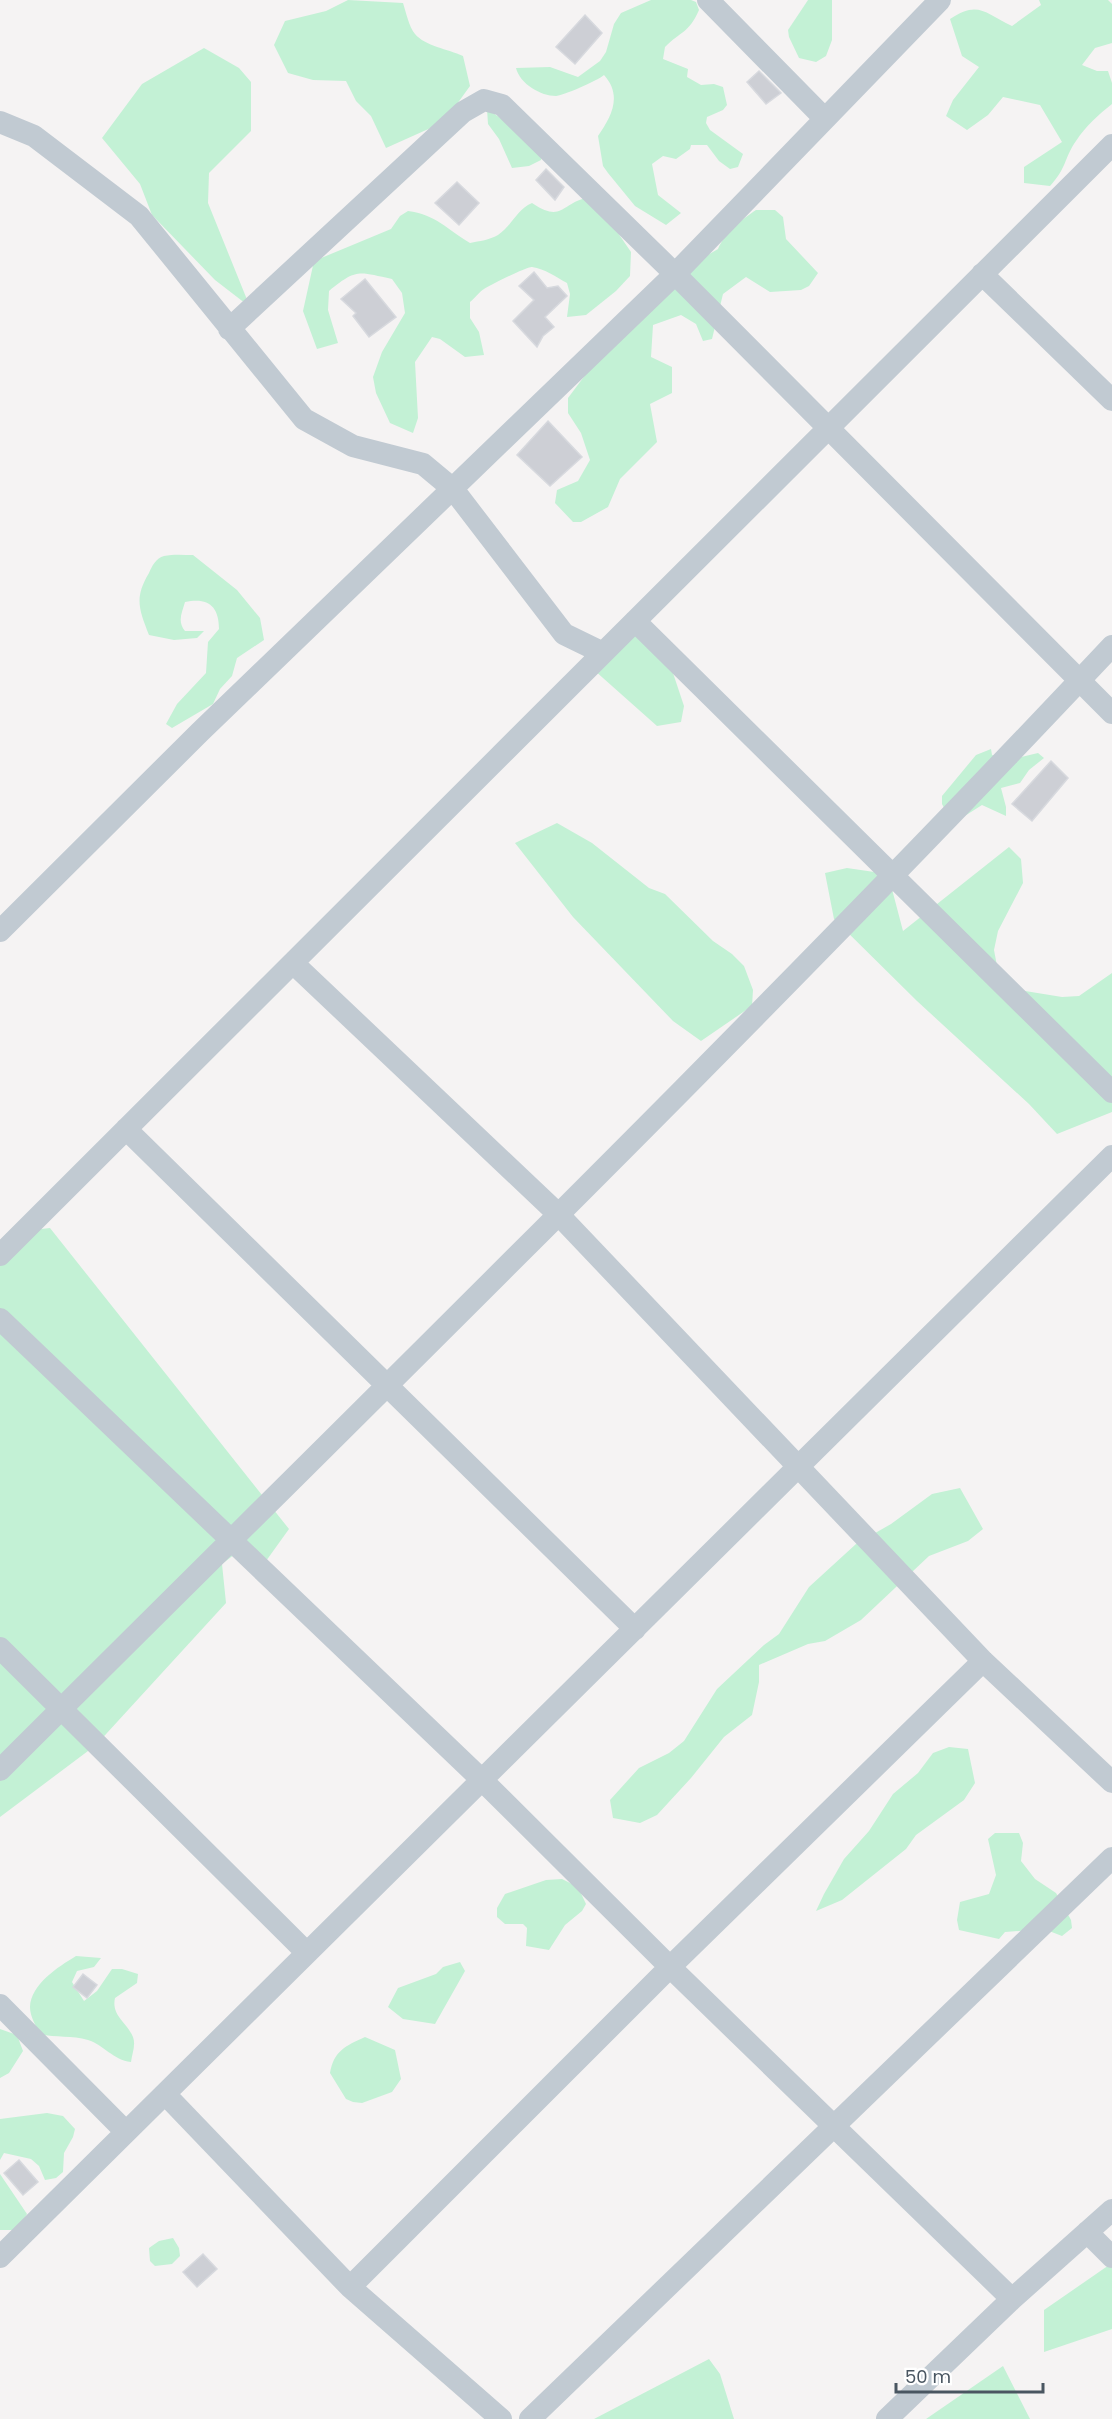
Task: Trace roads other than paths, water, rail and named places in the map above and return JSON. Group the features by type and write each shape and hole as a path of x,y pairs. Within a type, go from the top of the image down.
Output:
{"street":[{"path":"708,0 825,119"},
{"path":"0,931 200,732 675,274 940,0"},
{"path":"229,328 463,111 484,100 502,105 675,274 1112,713"},
{"path":"0,122 34,136 139,216 304,418 353,446 423,464 453,489 564,634 603,653"},
{"path":"0,1255 1112,145"},
{"path":"982,274 1112,400"},
{"path":"635,621 1112,1092"},
{"path":"0,1770 681,1092 1112,646"},
{"path":"293,963 558,1214 983,1661 1112,1782"},
{"path":"126,1129 635,1629"},
{"path":"0,2257 1112,1156"},
{"path":"0,1319 482,1780 670,1967 1012,2299"},
{"path":"0,1648 308,1953"},
{"path":"350,2287 670,1967 983,1661"},
{"path":"530,2419 1112,1858"},
{"path":"0,2004 126,2132"},
{"path":"165,2094 350,2287 501,2419"},
{"path":"887,2419 1012,2299 1112,2210"},
{"path":"1087,2232 1112,2257"}]}
